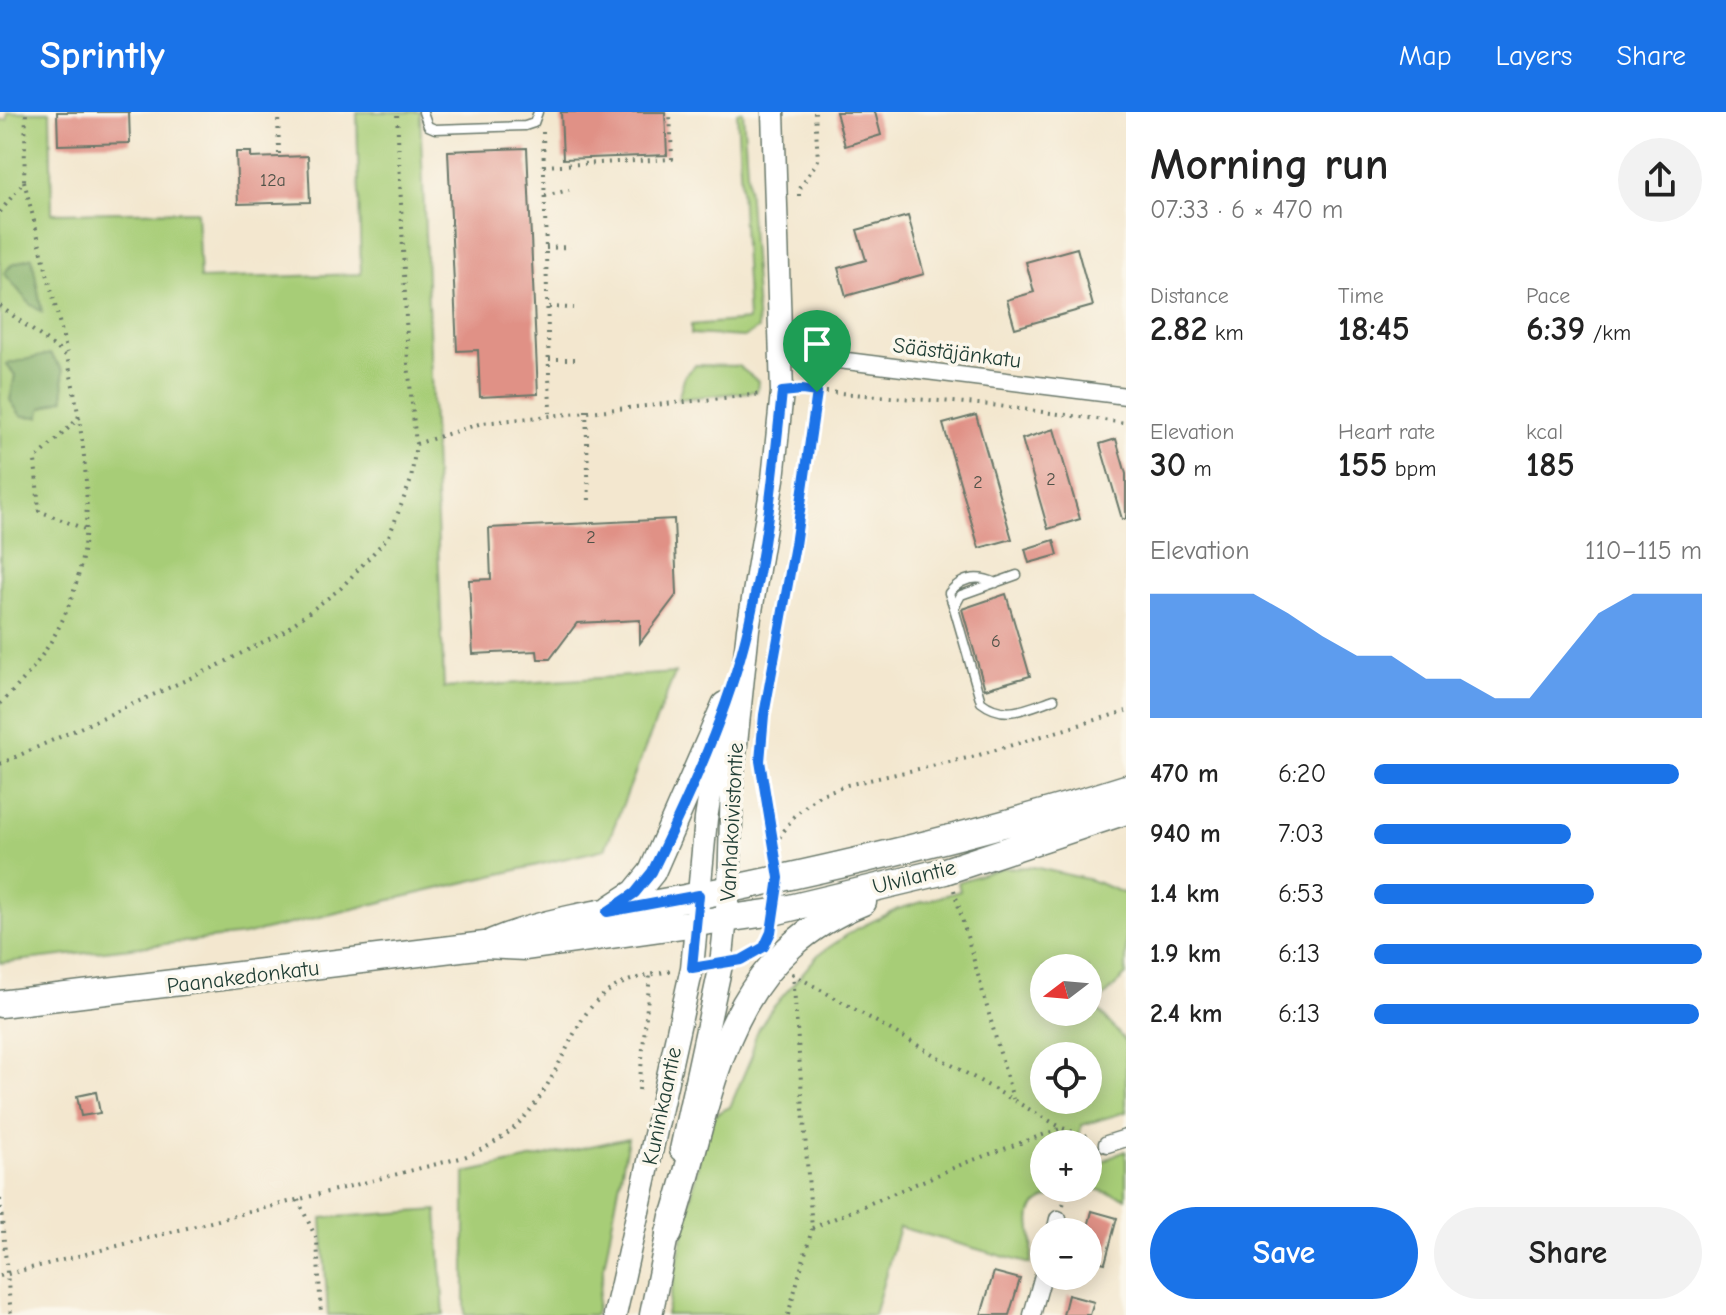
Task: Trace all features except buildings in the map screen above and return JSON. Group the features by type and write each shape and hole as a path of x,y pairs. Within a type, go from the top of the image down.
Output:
{"main road":[{"name":"Vanhakoivistontie","path":"727,919 732,782 748,629 773,479 782,392 773,112"},
{"name":"Vanhakoivistontie","path":"699,895 706,819 725,705 748,629"},
{"path":"607,912 635,893 652,872 725,705"},
{"name":"Ulvilantie","path":"699,895 951,839 1126,788"},
{"name":"Ulvilantie","path":"697,923 942,882 1126,811"},
{"path":"669,1233 683,1191 713,1072 727,1035 790,971 827,919 942,882"},
{"name":"Paanakedonkatu","path":"485,945 525,928 699,895"},
{"name":"Kuninkaantie","path":"615,1315 692,968 699,895"},
{"name":"Kuninkaantie","path":"651,1315 669,1233 676,1176 721,965 727,919"},
{"name":"Paanakedonkatu","path":"0,1004 485,945 526,947 697,923"}],"street":[{"name":"Säästäjänkatu","path":"783,353 1126,396"},
{"path":"1103,1137 1126,1138"},
{"path":"1032,1315 1039,1290"}],"lane":[{"path":"423,112 428,126 435,129 525,126 534,123 538,112"},
{"path":"1017,575 961,595 954,608 981,702 993,712 1012,713 1054,699"}],"path":[{"path":"0,704 50,646 77,590 88,530 80,417 24,181 26,112"},
{"path":"278,112 279,154"},
{"path":"0,764 217,666 284,631 341,588 389,536 411,480 416,444 408,364 397,112"},
{"path":"544,166 672,159 670,112"},
{"path":"799,205 799,190 818,160 815,112"},
{"path":"543,126 550,413"},
{"path":"0,212 24,181"},
{"path":"545,196 569,190"},
{"path":"546,248 570,247"},
{"path":"0,306 67,356"},
{"path":"548,307 574,308"},
{"path":"779,878 760,761 764,715 795,545 817,392 813,357"},
{"path":"549,359 575,359"},
{"path":"416,444 482,423 550,413 782,392 991,405 1126,423"},
{"path":"586,410 589,502"},
{"path":"80,417 35,460 39,511 88,530"},
{"path":"775,844 794,816 819,795 847,785 972,757 1126,711"},
{"path":"942,882 954,890 1013,1099"},
{"path":"0,1276 464,1157 490,1147 511,1134 545,1091 592,1005 626,981 692,968"},
{"path":"790,971 1068,1130"},
{"path":"788,1315 812,1229 790,971"},
{"path":"639,1090 650,975"},
{"path":"812,1229 965,1163 1062,1128"},
{"path":"0,1199 11,1315"},
{"path":"298,1200 317,1240 321,1315"}],"green space":[{"path":"7,112 50,112 52,213 197,211 200,279 361,274 357,112 420,112 444,688 675,673 605,849 244,935 0,963 0,120 7,120"},
{"path":"737,112 743,112 758,329 744,337 691,334 691,325 748,320"},
{"path":"32,257 42,312 30,304 4,273 12,264"},
{"path":"50,354 63,370 64,399 42,408 39,417 21,416 10,400 15,375 6,364"},
{"path":"695,365 738,366 758,381 757,391 678,399 685,375"},
{"path":"1033,867 1091,880 1126,894 1126,975 1102,999 1102,954 1030,954 1030,1026 1102,1026 1102,1014 1126,1042 1126,1112 1082,1125 1080,1130 1030,1130 1030,1202 1040,1202 1030,1218 1030,1264 899,1227 874,1315 666,1315 701,1149 714,1115 730,1107 752,1055 754,1037 770,1011 818,955 854,930 898,909 960,891 958,882 1001,868"},
{"path":"628,1138 595,1315 465,1315 465,1173"},
{"path":"1126,1151 1126,1198 1102,1191 1102,1163"},
{"path":"437,1210 444,1315 328,1315 322,1218"}],"route":[{"path":"782,392 817,392 795,545 764,715 760,761 765,807 775,844 779,878 771,932 764,947 741,960 692,968 699,895 607,912 635,893 652,872 725,705 748,629 761,560 782,392"}]}
